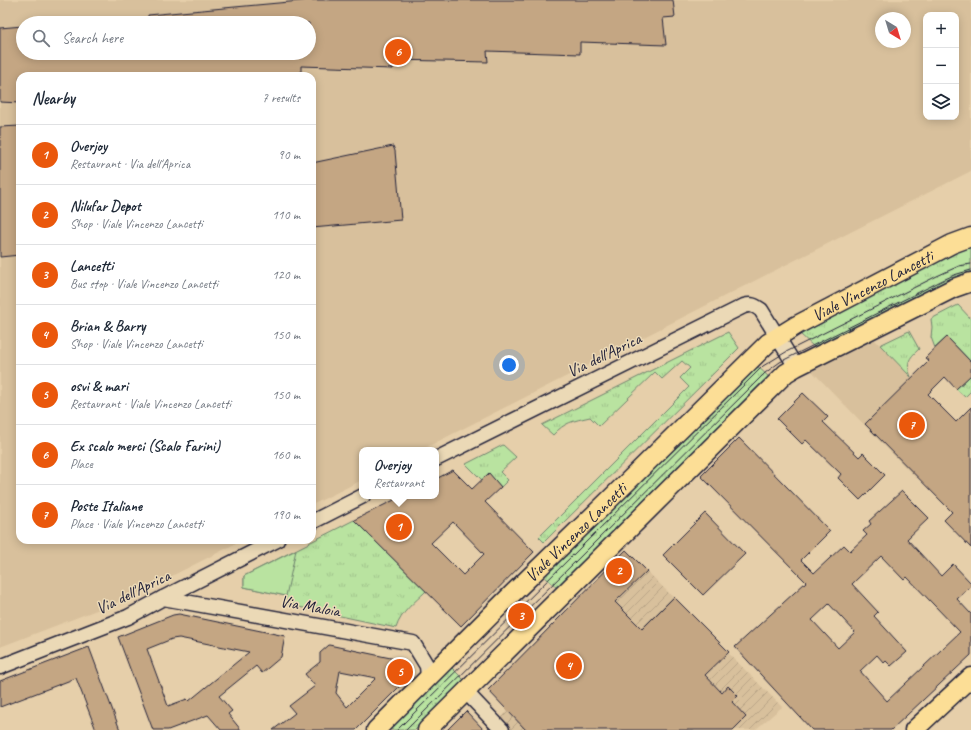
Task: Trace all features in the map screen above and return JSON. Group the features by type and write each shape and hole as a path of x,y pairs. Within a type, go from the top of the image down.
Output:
{"main road":[{"name":"Viale Vincenzo Lancetti","path":"376,730 428,677 764,347 777,336 952,244 970,237"},
{"name":"Viale Vincenzo Lancetti","path":"427,730 782,376 796,367 954,288 971,282"},
{"path":"914,730 971,677"}],"street":[{"name":"Via dell'Aprica","path":"439,458 744,306 750,304 755,305 761,310 777,336"},
{"path":"777,336 796,367"},
{"path":"316,520 359,498"},
{"name":"Via dell'Aprica","path":"0,667 128,617 269,544"},
{"name":"Via Maloia","path":"163,598 413,643 427,666 428,677"},
{"path":"466,692 502,730"}],"shaded area":[{"path":"0,0 971,0 971,171 427,447 359,447 359,482 316,503 316,72 16,72 16,544 235,544 128,598 0,647"},
{"path":"870,335 928,394 950,448 916,478 807,366"},
{"path":"647,571 782,707 755,730 505,730 497,722"}],"green space":[{"path":"971,247 971,274 815,348 798,332 961,249"},
{"path":"958,305 971,319 971,362 947,337 935,348 931,337 931,319"},
{"path":"909,331 919,349 912,356 908,365 911,377 880,345"},
{"path":"728,332 739,348 544,542 539,537 689,387 680,378 690,368 682,361 662,379 655,372 599,426 590,417 561,427 553,435 542,425"},
{"path":"755,364 770,378 559,590 541,573"},
{"path":"971,375 971,391 965,397 956,389"},
{"path":"503,445 516,457 500,472 508,480 501,487 489,474 482,480 466,464"},
{"path":"354,520 426,591 405,612 396,628 285,604 286,596 244,587 244,576 307,544 316,544 316,539"},
{"path":"296,550 286,596 244,587 244,576"},
{"path":"449,665 467,683 449,701 415,730 386,730"}],"building":[{"path":"311,0 673,0 675,17 663,18 666,45 580,42 580,54 487,51 488,62 394,60 393,69 301,66 301,72 16,72 16,103 0,102 0,28 16,27 16,60 316,60 316,16 148,15"},
{"path":"16,126 16,255 0,257 0,127"},
{"path":"393,146 395,151 401,220 316,228 316,162"},
{"path":"947,337 971,362 971,375 956,389 945,377 928,394 956,422 971,407 971,548 944,520 952,512 865,424 929,361 925,358"},
{"path":"803,393 828,417 823,422 859,457 863,453 885,475 860,500 838,478 841,474 806,440 802,444 777,419"},
{"path":"739,438 830,531 801,560 814,573 844,545 850,551 867,535 863,531 871,524 869,521 902,491 929,518 907,539 941,576 953,564 971,583 971,586 957,599 971,614 971,655 891,730 812,730 735,647 806,582 701,476","holes":["881,556 904,580 907,577 960,632 887,701 860,671 877,655 884,663 886,661 891,666 907,652 874,616 878,612 852,584","829,604 855,632 838,648 812,620"]},
{"path":"453,470 472,489 489,473 501,487 485,502 534,552 461,626 354,520 396,499 439,499 439,477","holes":["453,522 484,554 463,575 431,543"]},
{"path":"705,513 745,554 703,595 663,555"},
{"path":"626,550 647,571 615,602 642,629 674,597 729,652 705,675 722,693 728,686 738,696 732,702 746,717 733,730 526,730 488,690"},
{"path":"179,614 285,636 281,657 262,673 256,666 219,696 232,711 228,714 241,730 221,730 208,715 168,730 153,730 118,637","holes":["179,638 249,652 189,701 187,699 168,706 147,649 172,639"]},
{"path":"329,645 400,660 405,681 356,730 273,730 295,713 289,706 315,686 305,674 320,662 320,653","holes":["340,671 376,678 347,707 336,693"]},
{"path":"89,647 120,730 96,730 76,678 0,707 0,681"},
{"path":"466,711 484,730 447,730"}],"tram line":[{"path":"397,730 763,366 786,352 937,276 959,266 971,264"},
{"path":"406,730 765,373 780,362 943,280 971,270"}],"place":[{"name":"Ex scalo merci (Scalo Farini)","path":"398,52"},
{"name":"Poste Italiane","path":"912,425"},
{"name":"Overjoy","path":"399,527"},
{"name":"Nilufar Depot","path":"619,571"},
{"name":"Lancetti","path":"521,616"},
{"name":"Brian & Barry","path":"569,666"},
{"name":"osvi & mari","path":"400,672"}]}
